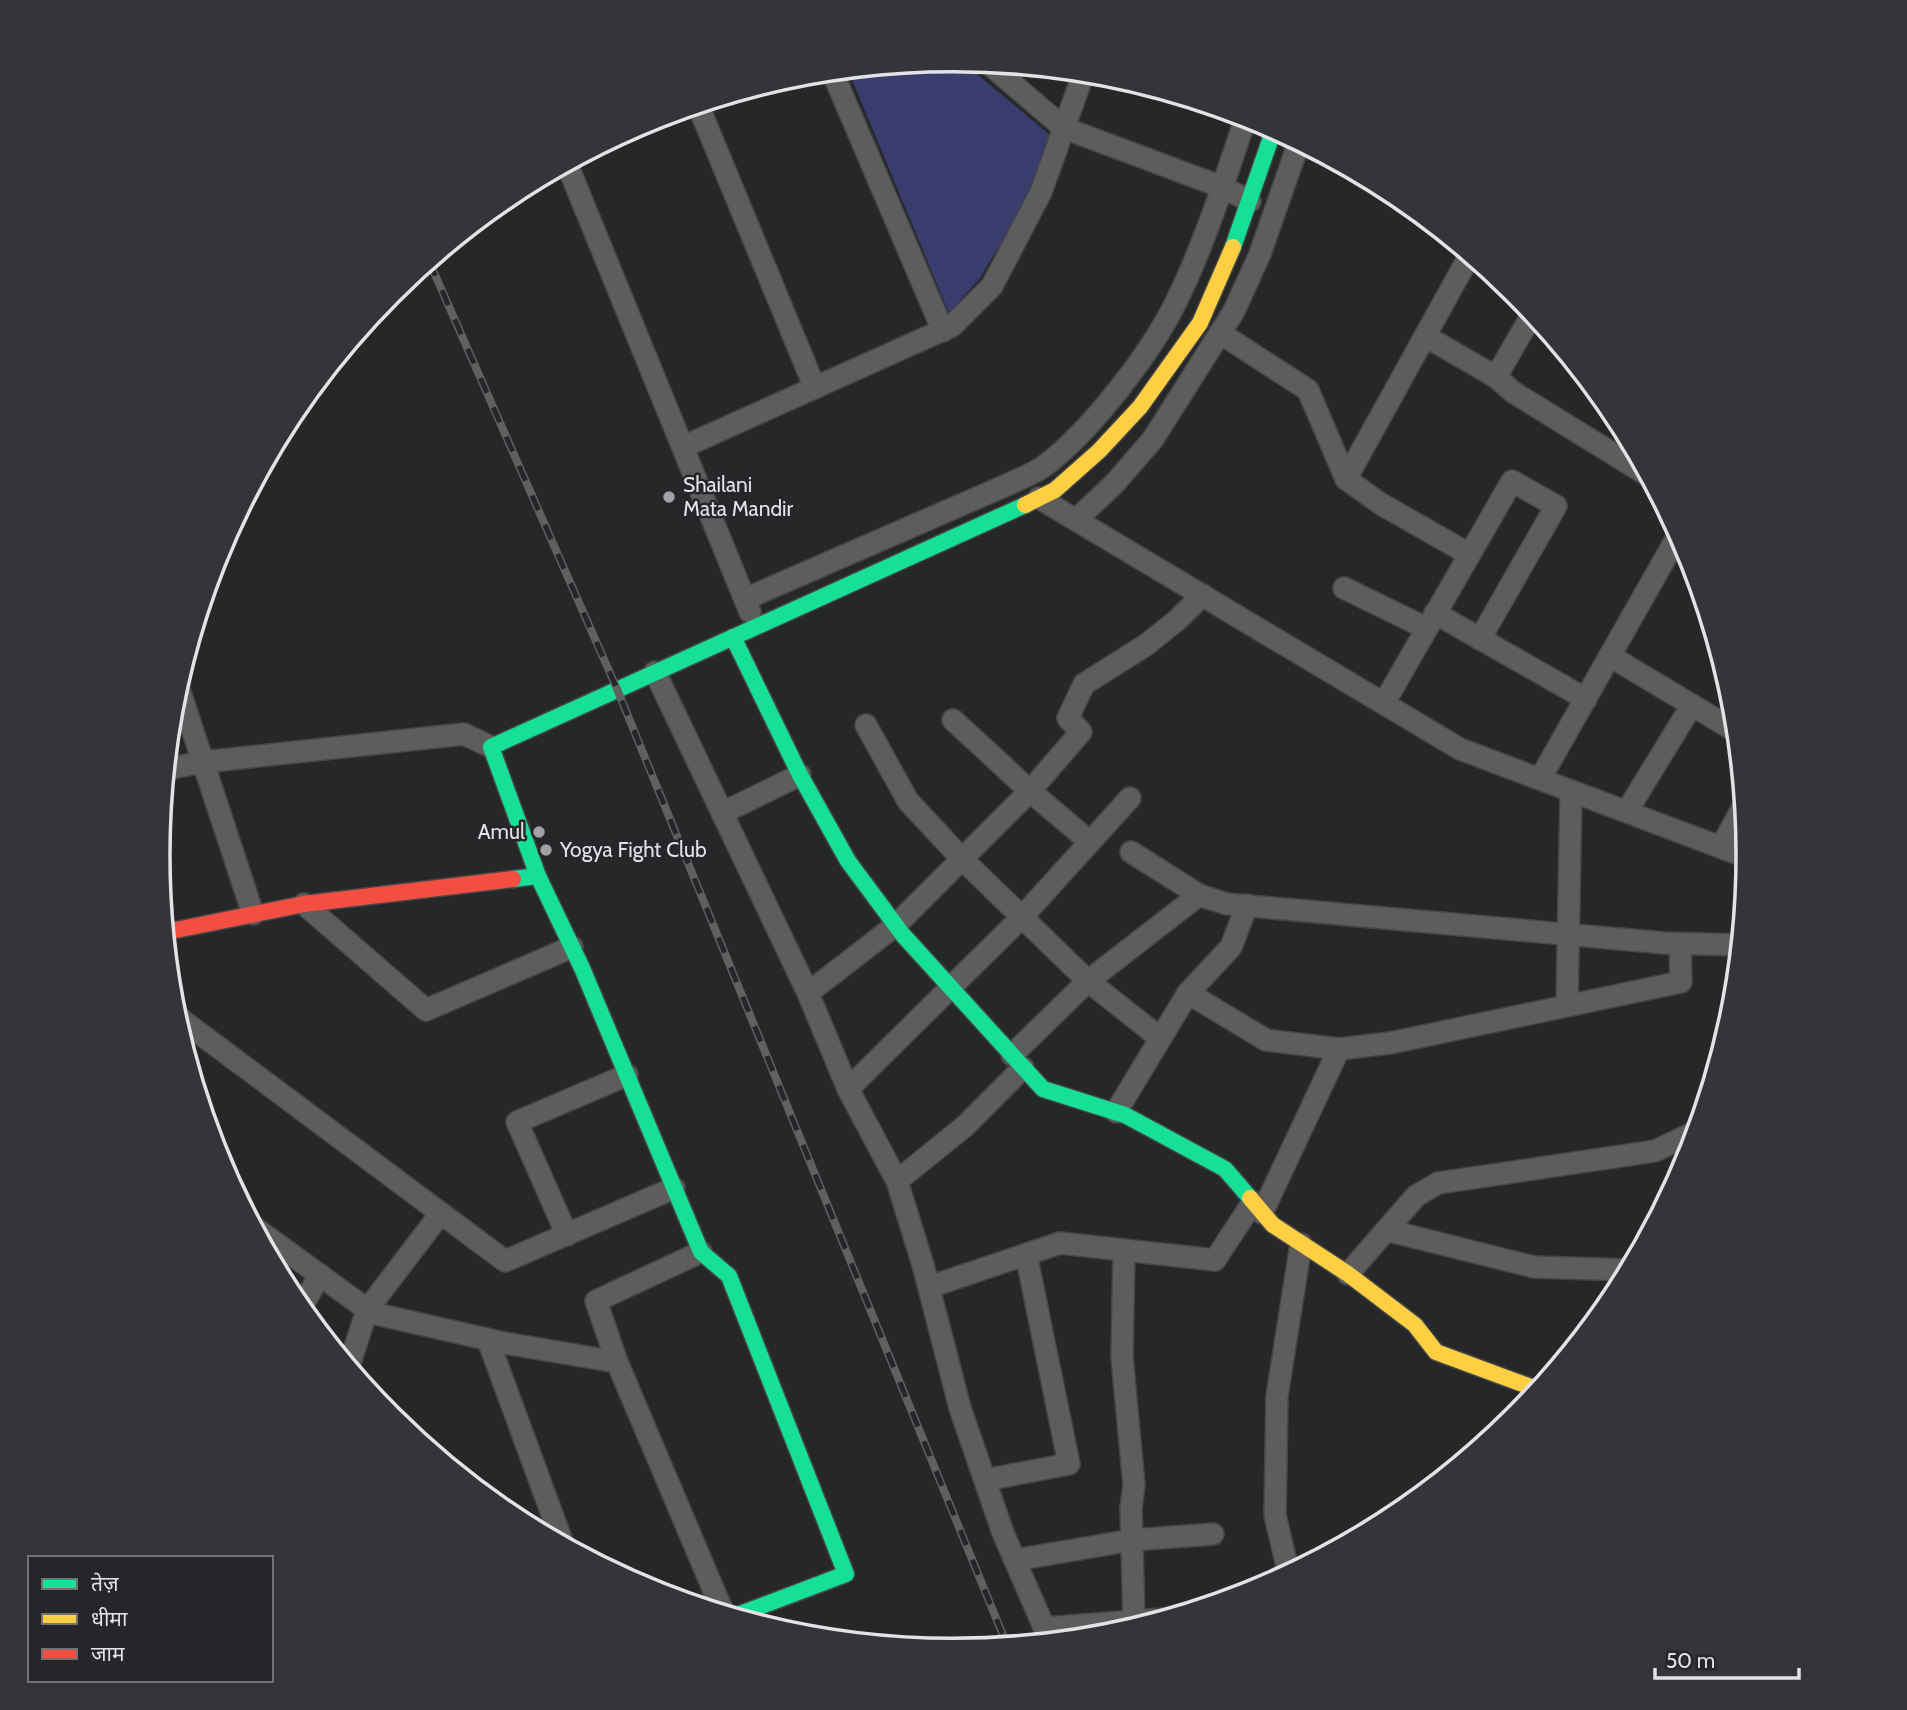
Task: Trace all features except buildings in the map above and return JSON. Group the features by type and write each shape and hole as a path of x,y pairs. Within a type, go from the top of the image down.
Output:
{"street":[{"path":"1000,73 1064,128 1222,187 1250,201"},
{"path":"836,81 943,331"},
{"path":"683,447 952,326 992,286 1041,192 1080,82"},
{"path":"701,113 815,388"},
{"path":"745,599 1009,485 1046,465 1097,416 1141,359 1176,303 1243,127"},
{"path":"491,747 1055,490 1099,452 1140,407 1200,323 1234,245 1271,139"},
{"path":"1077,519 1115,483 1153,439 1234,311 1260,254 1296,151"},
{"path":"570,172 756,627"},
{"path":"1346,479 1466,263"},
{"path":"1496,377 1530,325"},
{"path":"1220,333 1308,390 1346,479 1381,504 1469,554"},
{"path":"1425,336 1496,377 1513,392 1634,467"},
{"path":"1384,703 1512,481 1556,506 1479,639"},
{"path":"1039,498 1460,749 1737,853"},
{"path":"1540,779 1673,545"},
{"path":"1344,588 1479,639 1586,699"},
{"path":"808,993 896,925 1030,791 1081,732 1068,718 1084,684 1146,645 1203,595"},
{"path":"733,637 800,775 848,861 896,925 1043,1089 1116,1112 1225,1169 1273,1225 1348,1274 1415,1325 1436,1352 1527,1387"},
{"path":"1610,656 1726,725"},
{"path":"655,672 808,993 848,1089 897,1181 929,1287 960,1408 1015,1560 1047,1633"},
{"path":"1626,811 1692,705"},
{"path":"184,706 253,914"},
{"path":"953,720 1090,842"},
{"path":"866,726 908,801 962,859 1088,981 1160,1038"},
{"path":"176,767 464,734 491,747 538,877 572,947 701,1252 729,1276 846,1574 748,1611"},
{"path":"722,813 800,775"},
{"path":"1567,1005 1571,791"},
{"path":"848,1089 1022,917 1130,798"},
{"path":"1721,847 1736,820"},
{"path":"1131,852 1199,895 1227,904 1680,944 1731,945"},
{"path":"174,930 304,904 538,877"},
{"path":"897,1181 965,1126 1088,981 1199,895"},
{"path":"304,904 426,1010 572,947"},
{"path":"1116,1112 1188,993 1231,947 1247,905"},
{"path":"1188,993 1266,1040 1339,1049 1390,1043 1681,982 1680,944"},
{"path":"189,1026 505,1261 674,1188"},
{"path":"929,1287 1060,1242 1215,1260 1258,1208 1339,1049"},
{"path":"567,1234 517,1122 627,1075"},
{"path":"1348,1274 1416,1196 1438,1183 1655,1151 1684,1137"},
{"path":"352,1356 367,1310 441,1213"},
{"path":"1386,1230 1534,1267 1618,1270"},
{"path":"271,1240 372,1313 488,1340 617,1362"},
{"path":"1286,1563 1275,1515 1277,1409 1301,1244"},
{"path":"1124,1250 1122,1357 1133,1485 1135,1617"},
{"path":"701,1252 596,1301 617,1362 719,1602"},
{"path":"985,1480 1069,1464 1026,1254"},
{"path":"307,1297 320,1275"},
{"path":"488,1340 558,1531"},
{"path":"1015,1560 1132,1540 1213,1534"}],"shaded area":[{"path":"975,72 1050,135 1023,206 980,278 949,313 851,78 902,73"}],"railway":[{"path":"433,270 617,689 1004,1637"}],"traffic: fast":[{"path":"1233,247 1270,139"},
{"path":"513,879 538,876 491,747 1025,505"},
{"path":"733,637 800,775 848,861 903,935 1043,1089 1125,1115 1225,1169 1250,1198"},
{"path":"538,876 582,968 701,1252 729,1276 846,1574 748,1611"}],"traffic: slow":[{"path":"1025,505 1055,490 1099,451 1140,407 1200,323 1233,247"},
{"path":"1250,1198 1273,1225 1348,1274 1415,1325 1436,1352 1528,1386"}],"traffic: jam":[{"path":"174,930 304,904 513,879"}],"place":[{"name":"Shailani Mata Mandir","path":"669,497"},
{"name":"Amul","path":"539,832"},
{"name":"Yogya Fight Club","path":"546,850"}]}
